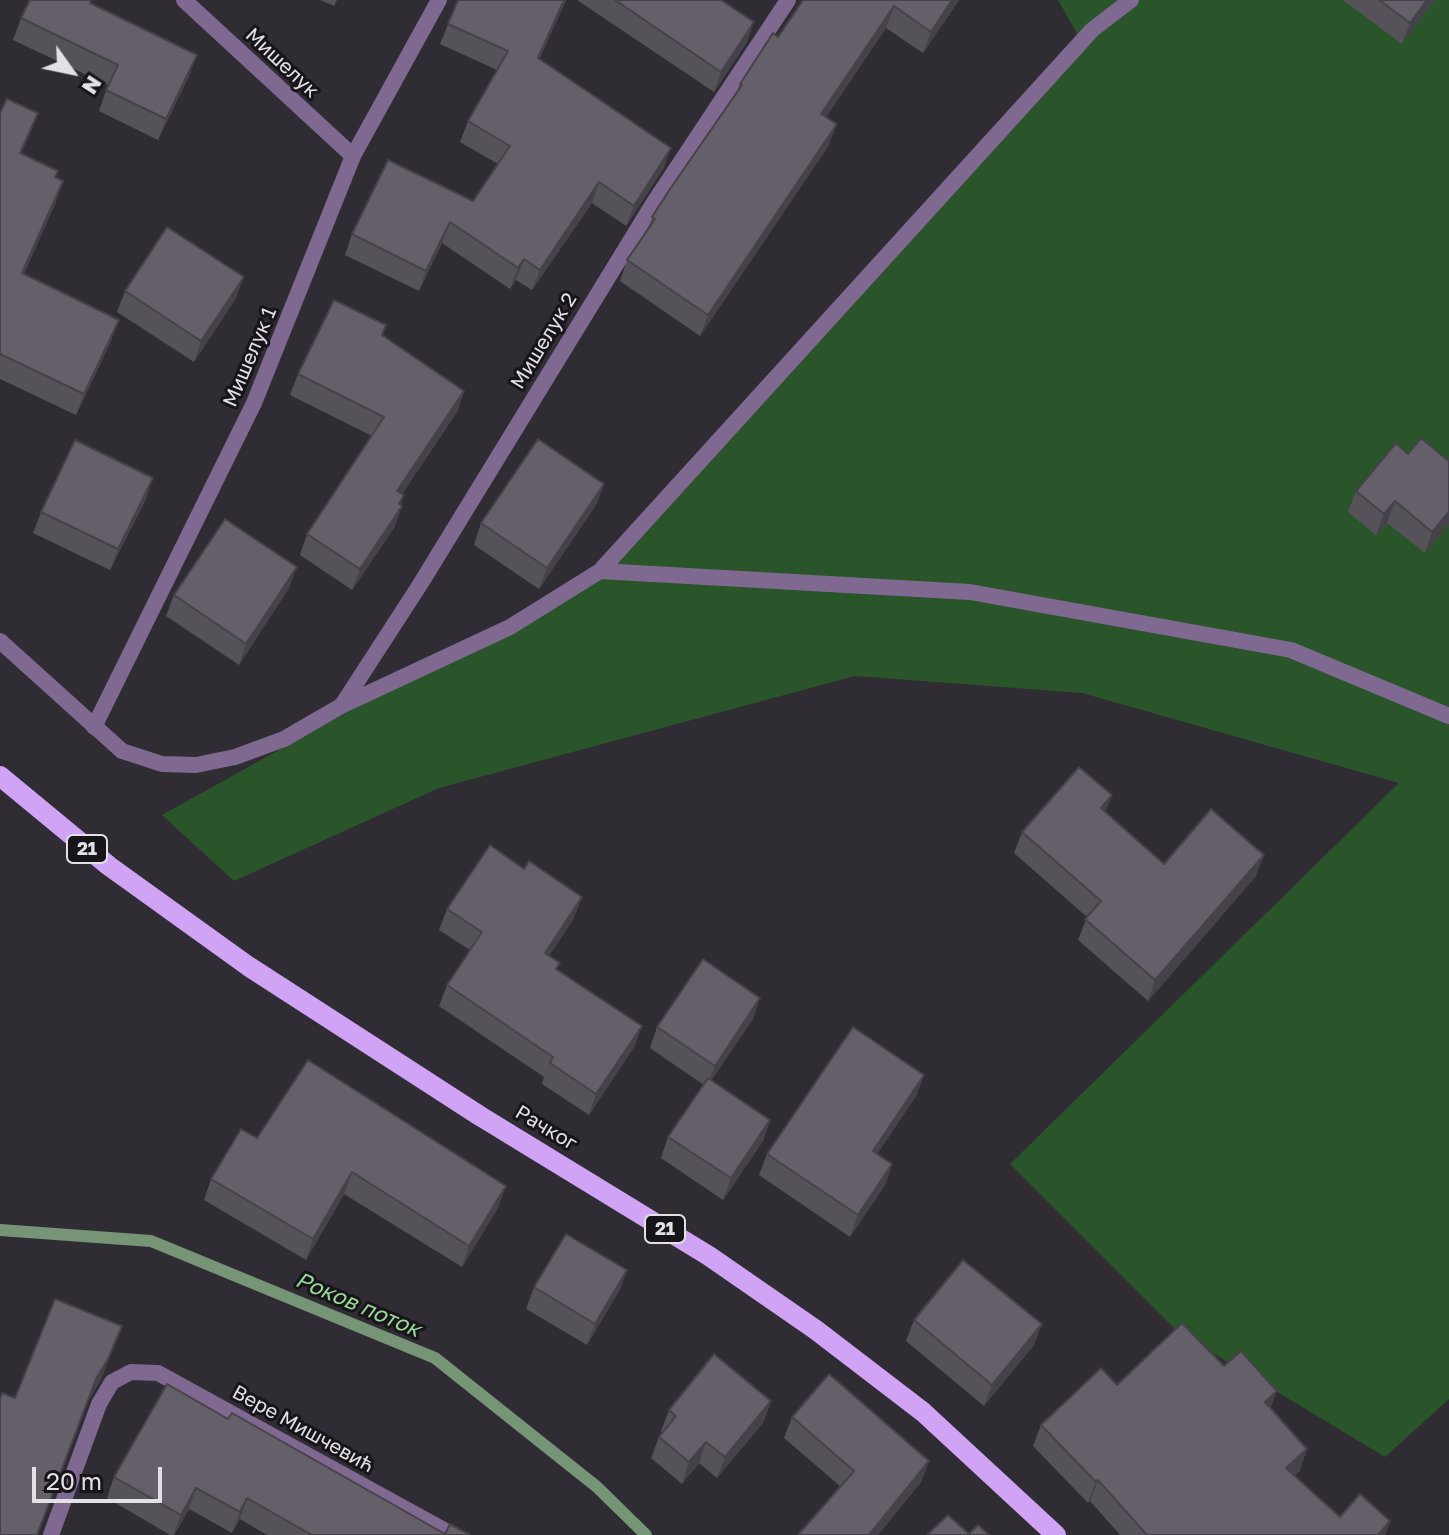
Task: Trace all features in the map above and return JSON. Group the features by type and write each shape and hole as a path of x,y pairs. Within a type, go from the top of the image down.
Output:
{"main road":[{"name":"Рачког","path":"0,776 109,866 248,966 468,1109 709,1256 816,1330 923,1412 1056,1535"}],"street":[{"name":"Мишелук","path":"184,0 353,156"},
{"name":"Мишелук 1","path":"94,727 254,403 353,156 439,0"},
{"name":"Мишелук 2","path":"341,706 421,583 612,269 788,0"},
{"path":"0,641 122,751 162,764 196,765 235,757 284,739 341,706 510,627 600,571 1092,30 1131,0"},
{"path":"600,571 970,592 1291,650 1449,716"},
{"name":"Вере Мишчевић","path":"51,1535 99,1404 112,1382 131,1372 158,1373 453,1535"}],"green space":[{"path":"1058,0 1449,0 1449,1399 1385,1457 1178,1332 1010,1164 1399,783 1082,693 855,676 439,788 234,881 162,815 592,576 1083,44"}],"building":[{"path":"30,0 91,0 90,3 197,55 166,119 106,90 118,65 21,18"},
{"path":"458,0 564,0 538,58 671,148 634,206 599,182 540,270 524,259 518,268 450,222 426,271 352,234 388,160 473,201 510,146 468,121 508,51 448,24"},
{"path":"615,0 721,0 754,22 721,72"},
{"path":"803,0 952,0 931,32 894,6 821,114 837,124 708,315 627,260 773,33 778,37"},
{"path":"1379,0 1427,0 1410,23"},
{"path":"7,99 38,113 20,153 58,171 55,177 63,181 22,273 119,320 84,394 0,354 0,113"},
{"path":"167,227 244,277 201,341 125,291"},
{"path":"334,300 386,325 382,335 464,391 397,491 404,495 399,504 402,506 360,569 307,534 384,417 298,374"},
{"path":"1421,438 1449,461 1449,512 1432,532 1395,501 1384,514 1356,491 1396,443 1408,454"},
{"path":"538,439 604,484 547,568 481,523"},
{"path":"75,440 153,478 118,549 41,512"},
{"path":"225,519 297,567 246,644 174,595"},
{"path":"1079,767 1112,795 1101,808 1164,864 1211,809 1264,855 1155,980 1085,919 1101,901 1022,832"},
{"path":"490,845 524,869 529,861 582,897 545,953 560,963 556,969 642,1026 596,1094 550,1063 553,1057 447,985 482,932 447,909"},
{"path":"703,959 760,998 715,1066 657,1027"},
{"path":"853,1027 924,1075 873,1151 892,1164 858,1215 767,1154"},
{"path":"308,1060 506,1186 469,1246 352,1172 313,1239 211,1179 241,1129 257,1138"},
{"path":"708,1078 770,1120 731,1178 668,1137"},
{"path":"566,1234 627,1270 595,1324 534,1287"},
{"path":"963,1260 1042,1324 992,1385 914,1320"},
{"path":"55,1299 122,1326 96,1379 37,1535 0,1535 0,1399 2,1393 15,1398"},
{"path":"1182,1323 1224,1366 1241,1351 1277,1391 1265,1402 1307,1449 1286,1468 1340,1517 1360,1494 1390,1521 1378,1535 1147,1535 1098,1480 1096,1482 1041,1425 1101,1368 1117,1385"},
{"path":"714,1354 771,1401 725,1457 706,1442 689,1462 659,1437 676,1416 669,1410"},
{"path":"829,1374 929,1461 869,1535 798,1535 854,1471 792,1417"},
{"path":"167,1384 228,1419 232,1413 445,1534 450,1524 470,1535 312,1535 247,1498 240,1512 196,1488 181,1515 114,1477"},
{"path":"948,1515 969,1534 978,1525 989,1535 927,1535"}],"waterway":[{"name":"Роков поток","path":"0,1230 151,1241 435,1358 597,1487 646,1535"}]}
